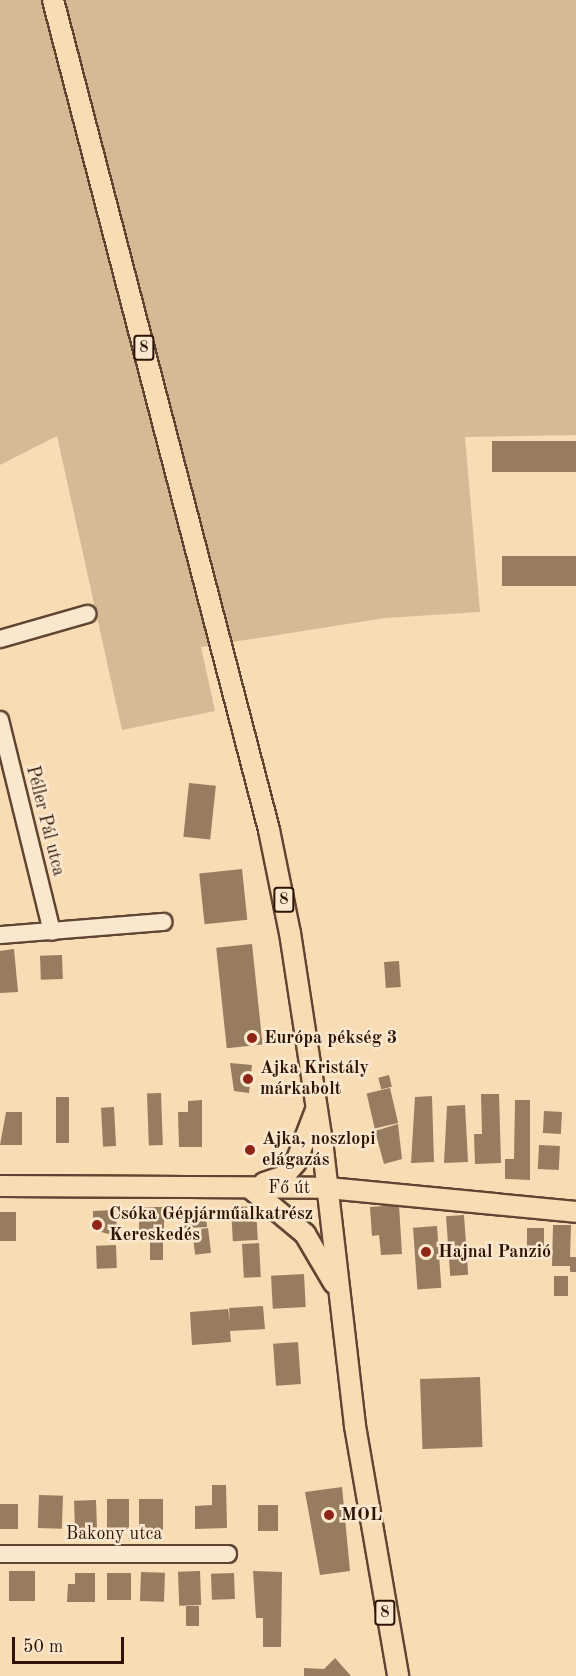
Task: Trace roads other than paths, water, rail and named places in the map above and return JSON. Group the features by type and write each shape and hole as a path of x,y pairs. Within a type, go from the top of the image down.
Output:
{"main road":[{"name":"8","path":"53,0 269,830 317,1107 338,1288 374,1550 398,1676"},
{"path":"317,1107 304,1148 290,1169 250,1188 305,1234 338,1288"},
{"name":"Fő út","path":"0,1186 328,1188 576,1212"}],"street":[{"path":"0,639 87,614"},
{"name":"Péller Pál utca","path":"0,720 52,932"},
{"path":"0,935 163,922"},
{"name":"Bakony utca","path":"0,1554 228,1554"}],"place":[{"name":"Európa pékség 3","path":"252,1038"},
{"name":"Ajka Kristály márkabolt","path":"248,1079"},
{"name":"Ajka, noszlopi elágazás","path":"250,1150"},
{"name":"Csóka Gépjárműalkatrész Kereskedés","path":"97,1225"},
{"name":"Hajnal Panzió","path":"426,1252"},
{"name":"MOL","path":"329,1515"}]}
